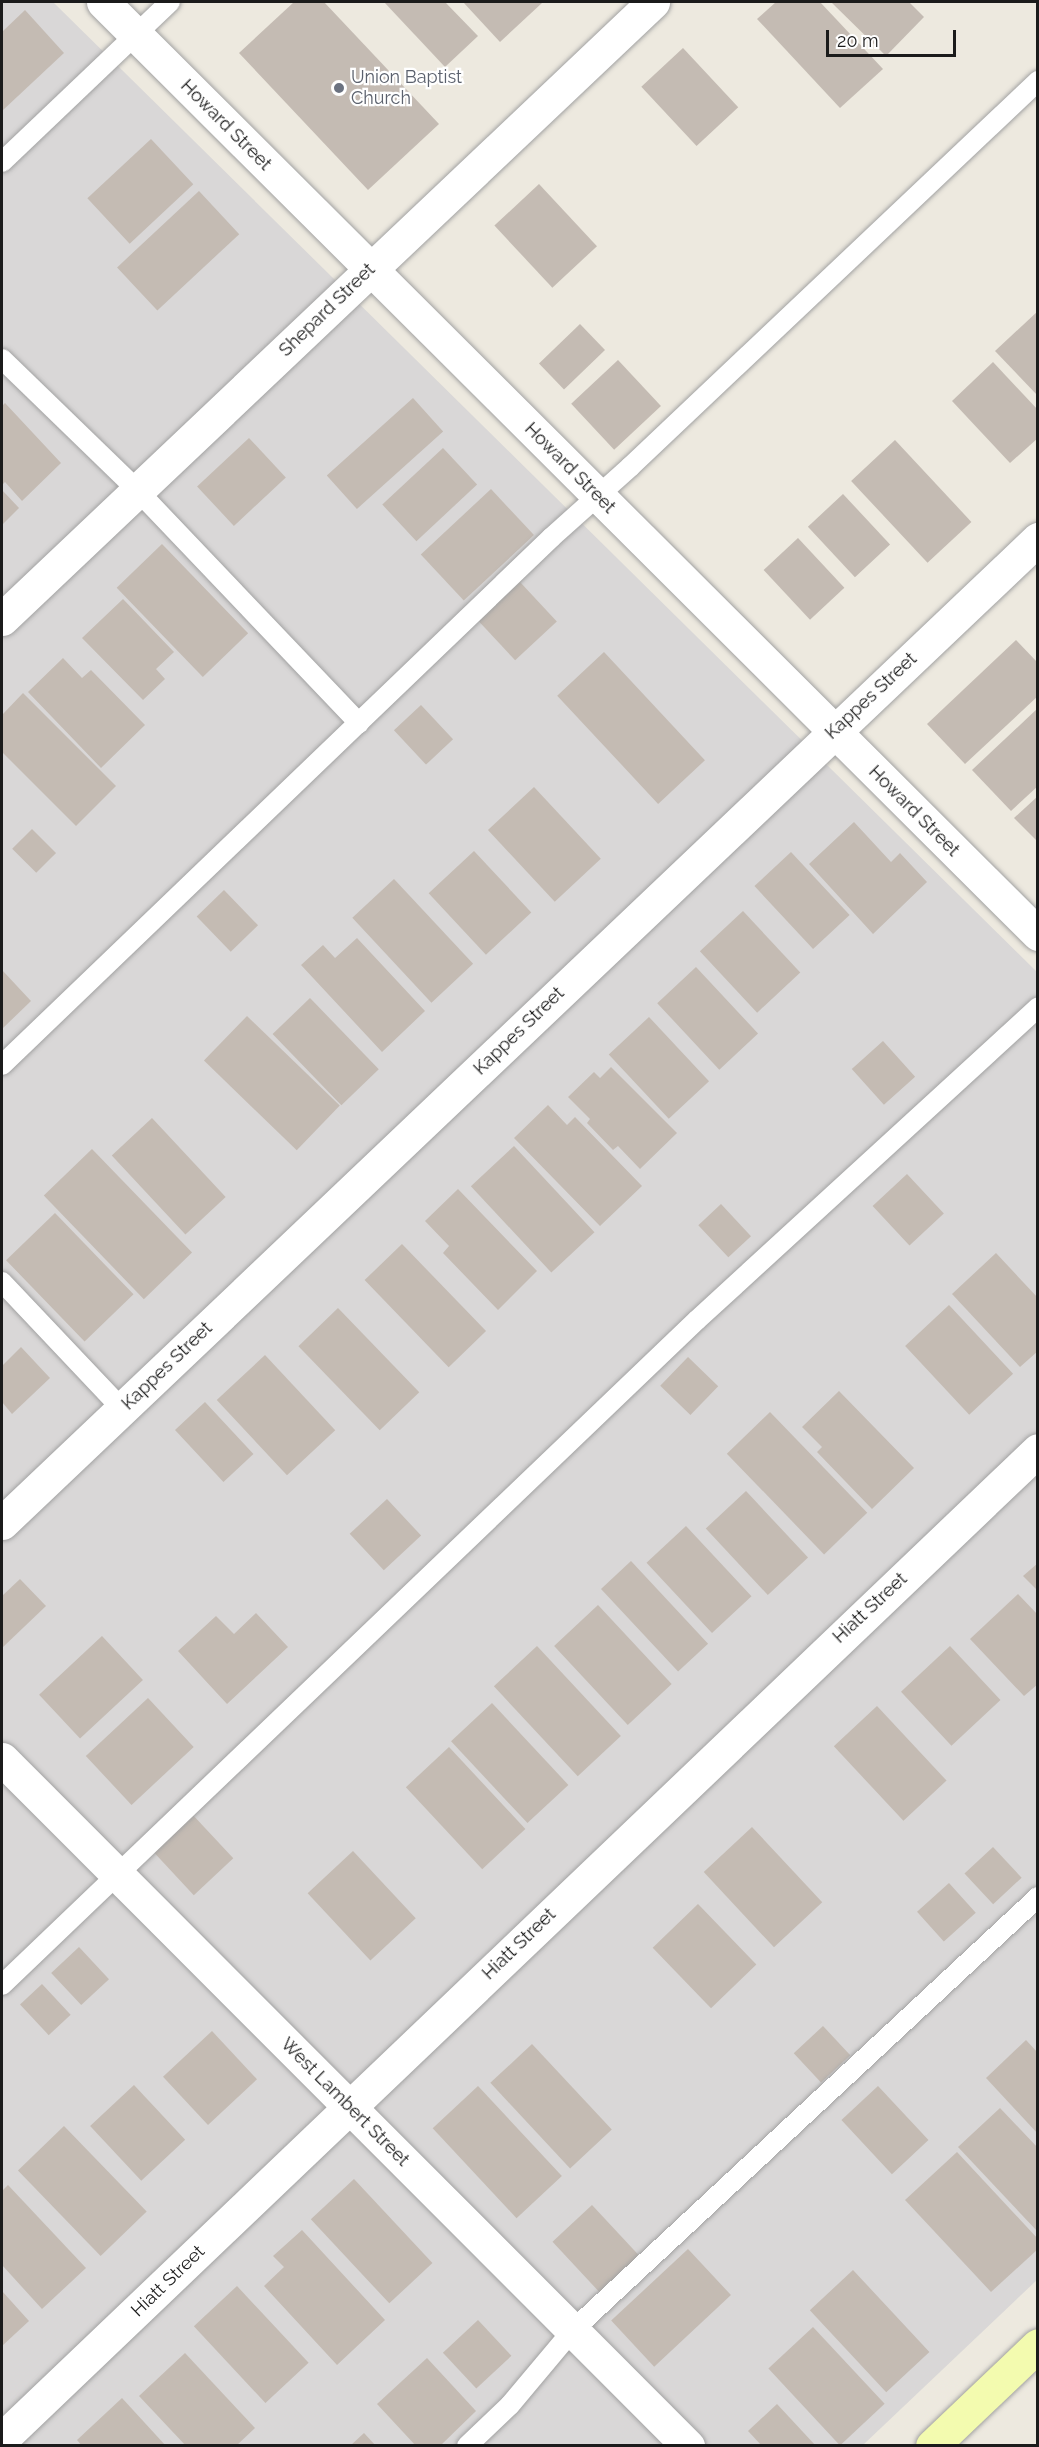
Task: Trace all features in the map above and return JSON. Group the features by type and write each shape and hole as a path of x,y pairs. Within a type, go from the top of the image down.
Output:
{"main road":[{"path":"932,2445 1038,2345"}],"street":[{"name":"Howard Street","path":"102,2 1038,934"},
{"name":"Shepard Street","path":"2,619 653,2"},
{"name":"Kappes Street","path":"2,1523 1038,539"},
{"name":"Hiatt Street","path":"2,2439 1038,1450"},
{"name":"West Lambert Street","path":"2,1759 688,2445"}],"lane":[{"path":"2,162 170,2"},
{"path":"2,1065 552,537 598,497 1038,81"},
{"path":"2,359 137,490 359,723"},
{"path":"2,1985 697,1320 1038,1007"},
{"path":"2,1282 122,1410"},
{"path":"468,2445 510,2405 572,2331 1038,1897"}],"shaded area":[{"path":"2,2 53,2 1037,972 1038,2279 863,2445 2,2446"}],"building":[{"name":"Union Baptist Church","path":"294,2 324,2 439,124 368,190 239,53"},
{"path":"384,2 445,2 478,36 445,67"},
{"path":"463,2 541,2 542,3 500,42"},
{"path":"776,2 820,2 883,69 840,108 757,19"},
{"path":"831,2 909,2 924,17 886,56"},
{"path":"25,10 64,53 2,111 2,32"},
{"path":"683,48 738,107 697,146 641,87"},
{"path":"151,139 193,184 130,244 87,198"},
{"path":"539,184 597,246 552,288 494,226"},
{"path":"199,191 239,234 157,311 117,267"},
{"path":"1038,311 1038,396 995,351"},
{"path":"580,324 605,350 564,389 539,364"},
{"path":"618,360 661,406 614,450 571,404"},
{"path":"993,362 1038,410 1038,438 1010,463 952,401"},
{"path":"413,398 443,431 357,509 327,476"},
{"path":"5,403 61,463 22,501 5,482 2,485 2,406"},
{"path":"249,438 286,477 234,526 197,486"},
{"path":"895,440 971,522 928,563 851,481"},
{"path":"443,448 477,485 416,541 382,505"},
{"path":"491,489 534,535 464,601 421,554"},
{"path":"2,490 19,508 2,525"},
{"path":"843,494 890,544 855,577 808,527"},
{"path":"798,538 844,588 810,620 764,570"},
{"path":"162,544 248,633 203,677 117,588"},
{"path":"520,582 557,621 515,660 478,621"},
{"path":"123,599 174,652 156,669 165,679 143,700 82,638"},
{"path":"1016,640 1038,663 1038,696 965,764 927,724"},
{"path":"604,652 705,760 658,804 557,696"},
{"path":"63,658 82,678 91,670 145,725 101,768 28,692"},
{"path":"23,693 116,786 76,826 2,752 2,715"},
{"path":"421,705 453,739 426,765 394,730"},
{"path":"1038,708 1038,786 1011,811 972,770"},
{"path":"534,787 601,859 555,902 488,830"},
{"path":"1038,796 1038,842 1014,818"},
{"path":"854,822 891,862 900,853 927,882 873,934 809,864"},
{"path":"32,829 56,853 36,873 12,849"},
{"path":"474,851 531,912 486,955 429,893"},
{"path":"791,852 850,915 813,949 754,886"},
{"path":"394,879 473,964 431,1003 352,918"},
{"path":"224,890 258,925 231,952 197,916"},
{"path":"743,911 800,972 757,1013 700,951"},
{"path":"357,938 425,1011 382,1052 301,965 323,945 335,958"},
{"path":"696,967 758,1034 719,1070 657,1003"},
{"path":"2,970 31,1001 2,1029"},
{"path":"310,998 379,1069 341,1105 273,1034"},
{"path":"247,1016 340,1106 297,1150 204,1061"},
{"path":"649,1017 709,1081 669,1119 609,1055"},
{"path":"883,1041 915,1077 884,1105 852,1069"},
{"path":"611,1067 677,1133 640,1169 618,1146 613,1150 587,1123 590,1119 568,1097 594,1072 600,1078"},
{"path":"548,1105 567,1125 575,1117 642,1186 600,1226 514,1138"},
{"path":"152,1118 226,1197 185,1234 112,1156"},
{"path":"514,1146 594,1232 551,1273 471,1186"},
{"path":"92,1149 192,1253 144,1299 44,1196"},
{"path":"907,1174 944,1213 909,1246 873,1206"},
{"path":"458,1189 537,1271 498,1310 443,1253 449,1246 425,1221"},
{"path":"721,1204 751,1236 728,1257 698,1225"},
{"path":"55,1213 133,1294 85,1342 6,1260"},
{"path":"402,1244 486,1331 449,1367 365,1280"},
{"path":"996,1253 1038,1298 1038,1351 1020,1367 952,1294"},
{"path":"949,1305 1013,1374 969,1415 905,1346"},
{"path":"338,1308 419,1392 380,1430 298,1346"},
{"path":"21,1347 50,1378 12,1414 2,1402 2,1366"},
{"path":"265,1355 335,1430 287,1475 217,1400"},
{"path":"688,1357 718,1386 690,1415 660,1386"},
{"path":"839,1391 914,1468 872,1509 817,1452 822,1447 802,1427"},
{"path":"205,1402 253,1454 223,1482 175,1430"},
{"path":"770,1412 867,1513 824,1554 727,1454"},
{"path":"746,1491 808,1558 768,1595 706,1529"},
{"path":"387,1499 421,1536 384,1570 350,1534"},
{"path":"686,1526 751,1596 712,1633 647,1563"},
{"path":"631,1561 708,1644 678,1672 601,1589"},
{"path":"1038,1563 1038,1591 1023,1576"},
{"path":"20,1579 46,1606 2,1648 2,1596"},
{"path":"1018,1594 1038,1615 1038,1684 1024,1696 970,1639"},
{"path":"598,1605 672,1684 628,1725 554,1646"},
{"path":"256,1613 288,1647 227,1704 178,1651 216,1616 234,1634"},
{"path":"102,1636 143,1680 80,1739 39,1695"},
{"path":"537,1646 621,1736 578,1776 494,1686"},
{"path":"950,1646 1000,1700 951,1746 901,1692"},
{"path":"148,1698 194,1747 132,1805 86,1756"},
{"path":"492,1703 568,1785 527,1823 451,1741"},
{"path":"877,1706 947,1781 903,1821 834,1746"},
{"path":"449,1747 525,1829 482,1869 406,1787"},
{"path":"191,1813 233,1858 194,1895 152,1850"},
{"path":"752,1827 822,1902 774,1947 704,1872"},
{"path":"993,1847 1022,1878 993,1904 964,1874"},
{"path":"353,1851 416,1918 370,1961 308,1893"},
{"path":"949,1883 976,1913 944,1941 917,1912"},
{"path":"698,1904 756,1964 711,2008 653,1948"},
{"path":"79,1947 109,1979 81,2005 51,1973"},
{"path":"42,1984 71,2015 49,2035 20,2004"},
{"path":"823,2026 850,2055 821,2083 794,2053"},
{"path":"212,2031 257,2079 208,2125 163,2077"},
{"path":"1026,2040 1038,2053 1038,2134 986,2078"},
{"path":"532,2044 612,2130 570,2168 490,2083"},
{"path":"134,2085 185,2140 141,2181 90,2126"},
{"path":"478,2086 562,2176 517,2218 433,2128"},
{"path":"878,2086 928,2140 892,2174 841,2120"},
{"path":"1000,2108 1038,2148 1038,2232 958,2147"},
{"path":"64,2126 147,2212 101,2256 18,2170"},
{"path":"957,2152 1038,2239 1038,2249 991,2292 905,2200"},
{"path":"354,2179 432,2263 389,2303 311,2219"},
{"path":"8,2185 86,2268 42,2309 2,2265 2,2191"},
{"path":"592,2205 639,2255 600,2292 553,2242"},
{"path":"302,2230 385,2320 337,2365 264,2286 284,2267 273,2256"},
{"path":"688,2249 731,2295 654,2367 611,2321"},
{"path":"853,2270 929,2352 886,2392 810,2310"},
{"path":"237,2286 309,2363 265,2403 194,2326"},
{"path":"2,2291 29,2321 2,2346"},
{"path":"478,2320 511,2356 476,2389 443,2353"},
{"path":"813,2327 885,2404 840,2445 768,2369"},
{"path":"185,2353 255,2428 236,2446 186,2446 139,2396"},
{"path":"427,2358 476,2411 440,2446 416,2446 377,2404"},
{"path":"122,2398 166,2446 82,2446 77,2440"},
{"path":"777,2404 816,2446 762,2446 748,2431"},
{"path":"364,2433 376,2446 350,2446"}],"place":[{"name":"Union Baptist Church","path":"339,88"}]}
